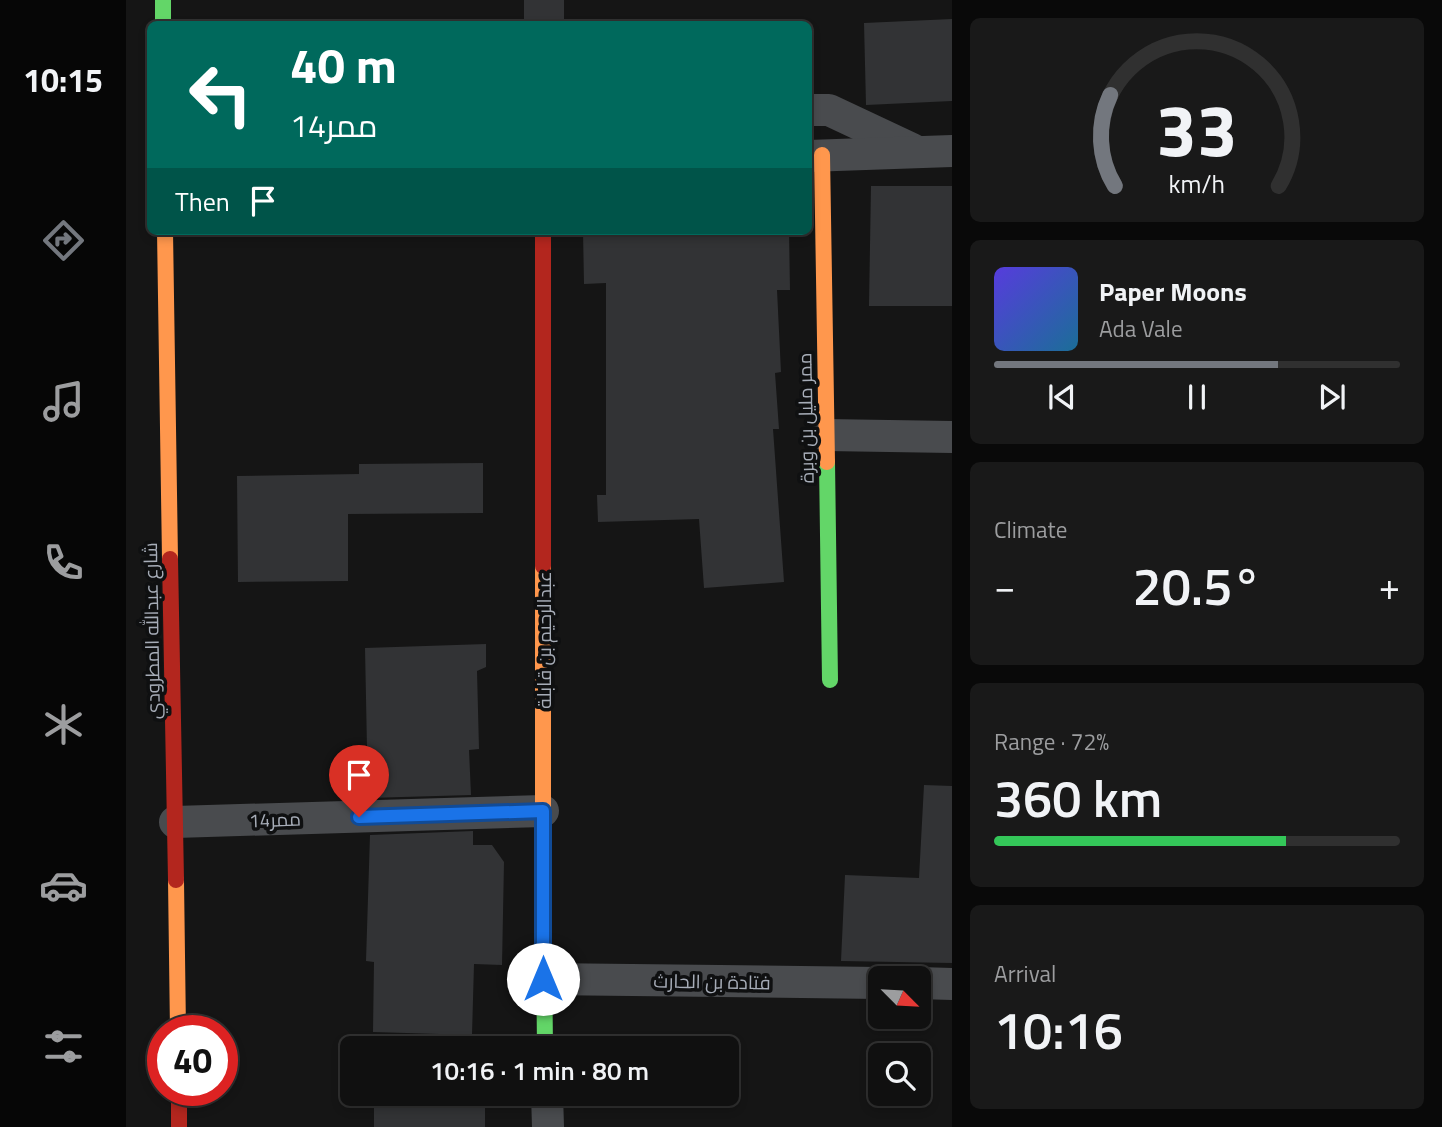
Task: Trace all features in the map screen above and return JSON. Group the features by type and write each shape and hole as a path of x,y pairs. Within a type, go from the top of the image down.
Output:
{"street":[{"path":"163,0 163,21"},
{"path":"812,110 829,110 919,152"},
{"path":"815,156 952,151"},
{"name":"ممر مليل بن وبرة","path":"815,156 826,435 831,680"},
{"name":"شارع عبدالله المطرودي","path":"165,235 178,1015"},
{"name":"عبدالرحيم بن قابلة","path":"543,235 545,1036"},
{"path":"826,435 952,437"},
{"name":"ممر14","path":"175,822 543,811"},
{"name":"فتادة بن الحارث","path":"543,979 868,983"},
{"path":"931,983 952,984"},
{"path":"179,1106 179,1127"},
{"path":"547,1106 548,1127"}],"building":[{"path":"524,0 564,0 564,21 524,21"},
{"path":"952,19 952,101 866,105 864,23"},
{"path":"871,186 952,186 952,306 869,306"},
{"path":"583,235 789,235 790,290 777,290 781,372 775,373 779,429 773,429 784,582 704,588 699,519 598,522 597,495 606,495 606,283 584,284"},
{"path":"483,463 483,513 348,514 348,581 238,582 237,476 359,474 359,464"},
{"path":"486,644 486,667 477,671 479,749 469,750 471,795 368,798 365,648"},
{"path":"924,785 952,786 952,963 841,961 845,875 919,878"},
{"path":"473,831 473,845 492,845 504,862 502,965 474,964 472,1035 373,1032 374,962 366,961 370,835"},
{"path":"374,1106 485,1106 485,1127 374,1127"}],"traffic: fast":[{"path":"163,0 163,21"},
{"path":"827,462 830,680"},
{"path":"543,856 545,1036"}],"traffic: slow":[{"path":"822,155 827,462"},
{"path":"165,235 170,559"},
{"path":"543,566 543,856"},
{"path":"176,880 178,1015"}],"traffic: jam":[{"path":"543,235 543,566"},
{"path":"170,559 176,880"},
{"path":"179,1106 179,1127"}],"route":[{"path":"359,817 543,811 543,979"}]}
